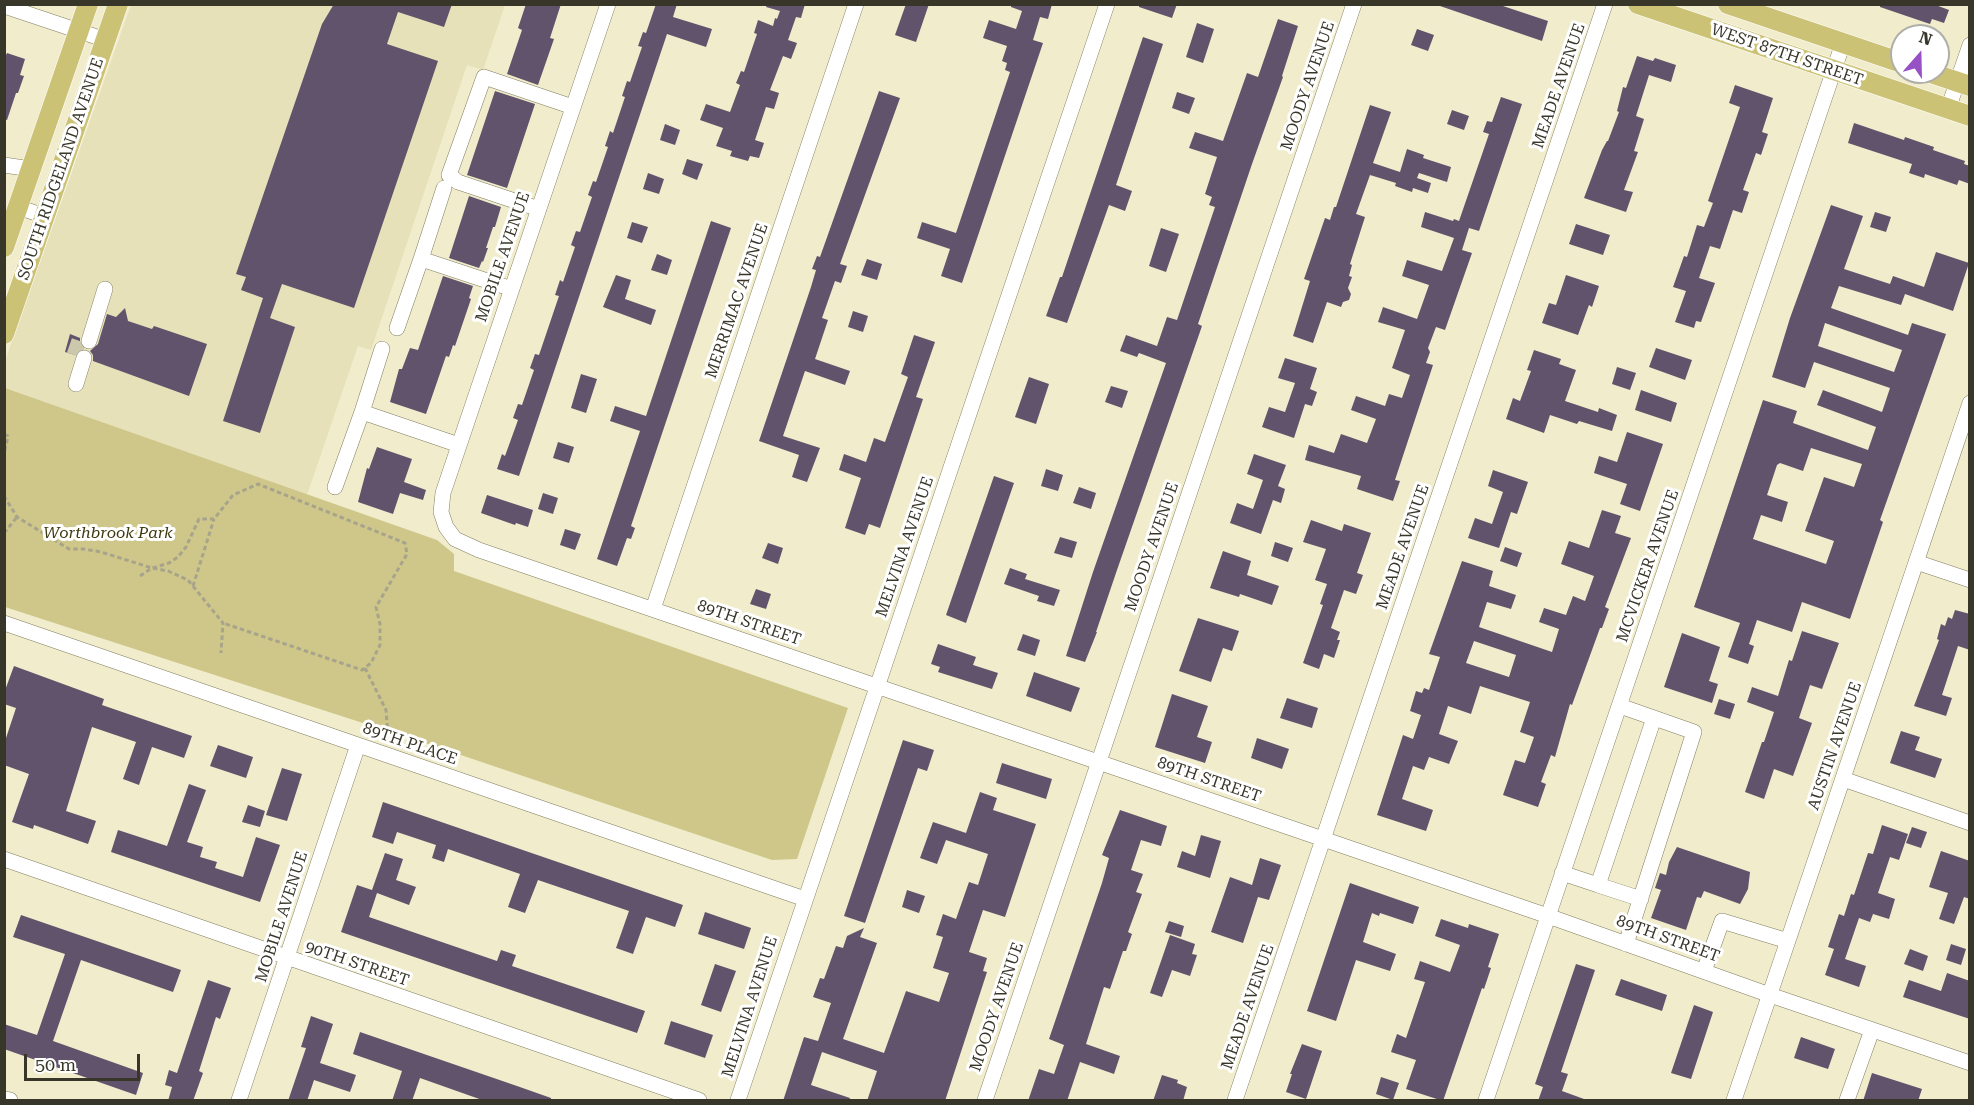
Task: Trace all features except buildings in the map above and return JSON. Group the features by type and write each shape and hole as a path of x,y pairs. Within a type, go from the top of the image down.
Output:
{"main road":[{"name":"SOUTH RIDGELAND AVENUE","path":"4,247 88,4"},
{"name":"SOUTH RIDGELAND AVENUE","path":"4,334 118,4"},
{"name":"WEST 87TH STREET","path":"1638,4 1970,116"},
{"name":"WEST 87TH STREET","path":"1734,5 1890,59"}],"street":[{"name":"MOBILE AVENUE","path":"444,523 441,502 459,445 608,4"},
{"name":"MERRIMAC AVENUE","path":"653,609 856,4"},
{"name":"MELVINA AVENUE","path":"738,1101 1107,4"},
{"name":"MOODY AVENUE","path":"985,1101 1354,4"},
{"name":"MEADE AVENUE","path":"1235,1101 1605,4"},
{"path":"4,6 106,40"},
{"name":"MCVICKER AVENUE","path":"1486,1101 1843,43"},
{"path":"1948,109 1963,84 1970,45"},
{"path":"539,209 458,182 449,176 484,77 573,107"},
{"path":"4,165 31,169"},
{"path":"397,328 444,188"},
{"path":"18,207 44,216"},
{"path":"421,259 512,289"},
{"path":"84,339 100,288"},
{"path":"335,487 382,349"},
{"path":"71,382 79,357"},
{"name":"AUSTIN AVENUE","path":"1734,1101 1970,403"},
{"path":"362,412 459,445"},
{"name":"89TH STREET","path":"444,523 448,533 465,544 1970,1063"},
{"path":"1916,562 1970,580"},
{"name":"89TH PLACE","path":"4,622 805,899"},
{"path":"1620,706 1694,732 1626,944"},
{"path":"1598,885 1654,718"},
{"name":"MOBILE AVENUE","path":"239,1101 358,745"},
{"path":"1843,780 1970,823"},
{"name":"90TH STREET","path":"4,859 699,1101"},
{"path":"1562,873 1641,899"},
{"path":"1704,971 1722,921 1788,941"},
{"path":"1847,1101 1872,1030"},
{"path":"4,1099 10,1101"}],"path":[{"path":"4,434 8,436 4,454"},
{"path":"4,496 17,517 69,549 101,552 168,571 188,580 223,623 362,670 371,663 380,645 380,624 376,607 407,554 405,543 258,484 233,495 214,519 193,586"},
{"path":"4,533 17,517"},
{"path":"140,576 178,557 186,548 199,519 214,519"},
{"path":"221,653 223,623"},
{"path":"364,668 386,710 388,736"}],"shaded area":[{"path":"131,5 505,5 483,70 467,65 371,350 358,346 307,495 5,388 5,361"}],"green space":[{"name":"Worthbrook Park","path":"5,388 437,540 454,554 454,571 848,708 797,859 772,860 443,749 5,607"}],"tunnel":[{"path":"74,355 80,338"}]}
